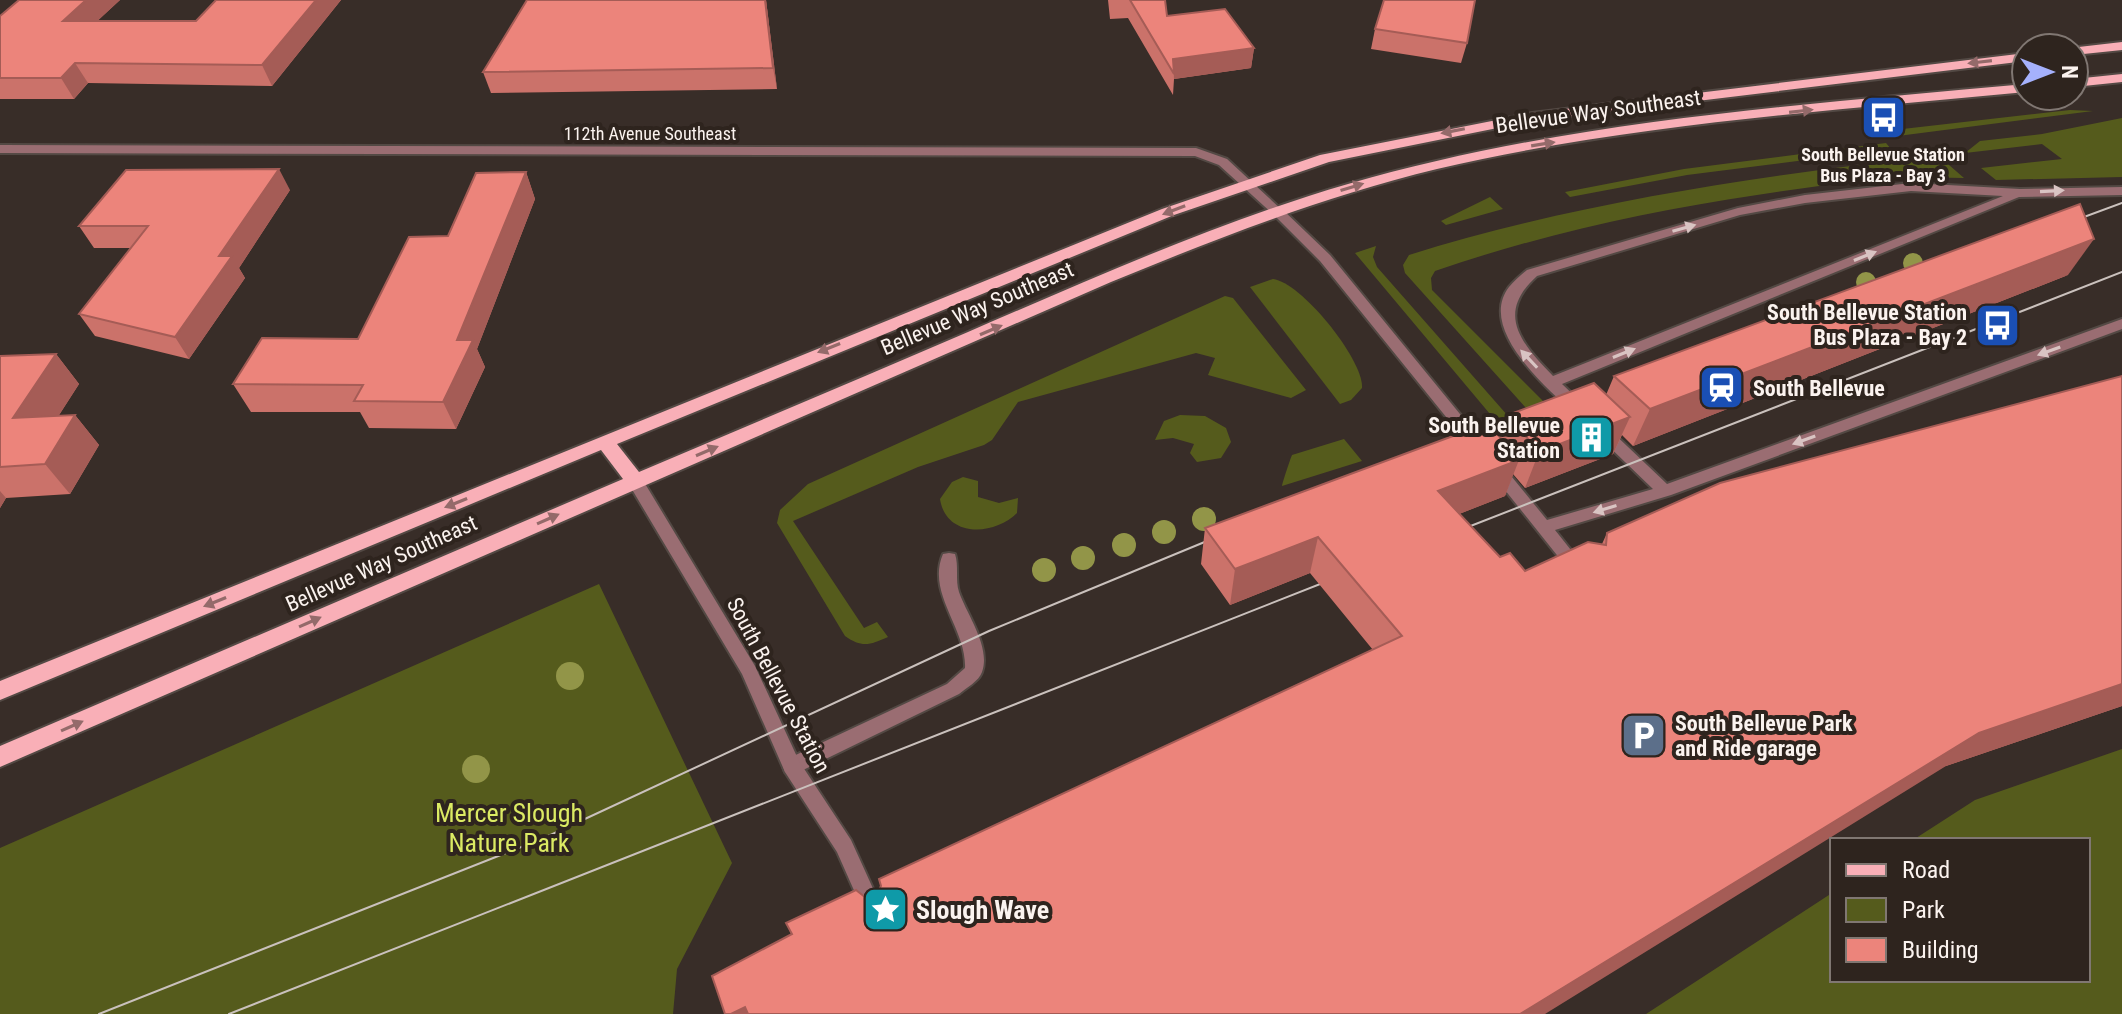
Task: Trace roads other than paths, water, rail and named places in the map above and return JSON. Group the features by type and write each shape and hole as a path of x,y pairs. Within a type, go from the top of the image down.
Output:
{"main road":[{"path":"2090,49 2122,46"},
{"name":"Bellevue Way Southeast","path":"0,691 812,355 1247,183 1382,145 1532,117 2010,59"},
{"path":"2090,81 2122,78"},
{"name":"Bellevue Way Southeast","path":"0,757 635,481 1189,246 1351,187 1466,157 1512,149 1731,119 2010,90"},
{"path":"605,442 635,481"}],"street":[{"name":"112th Avenue Southeast","path":"0,149 1196,152 1223,162 1325,258 1581,573"},
{"path":"1665,491 1551,383 1520,349 1511,334 1512,293 1517,282 1532,273 1738,212 1805,199 1911,187 2020,193 2122,191"},
{"path":"1551,383 2020,193"},
{"path":"1545,527 1665,491 2122,324"},
{"name":"South Bellevue Station","path":"635,481 749,671 792,766 844,846 875,915"},
{"path":"792,766 953,689 974,671 976,657 947,582 949,559"}],"tram line":[{"path":"2065,224 2122,203"},
{"path":"1450,534 2122,272"},
{"path":"99,1014 544,838 989,631 1224,534"},
{"path":"229,1014 1338,577"}],"place":[{"name":"South Bellevue Station Bus Plaza - Bay 3","path":"1883,117"},
{"name":"South Bellevue Station Bus Plaza - Bay 2","path":"1998,325"},
{"name":"South Bellevue","path":"1722,388"},
{"name":"South Bellevue Station","path":"1591,438"},
{"name":"South Bellevue Park and Ride garage","path":"1644,736"},
{"name":"Slough Wave","path":"885,910"}],"park label":[{"name":"Mercer Slough Nature Park","path":"509,828"}]}
